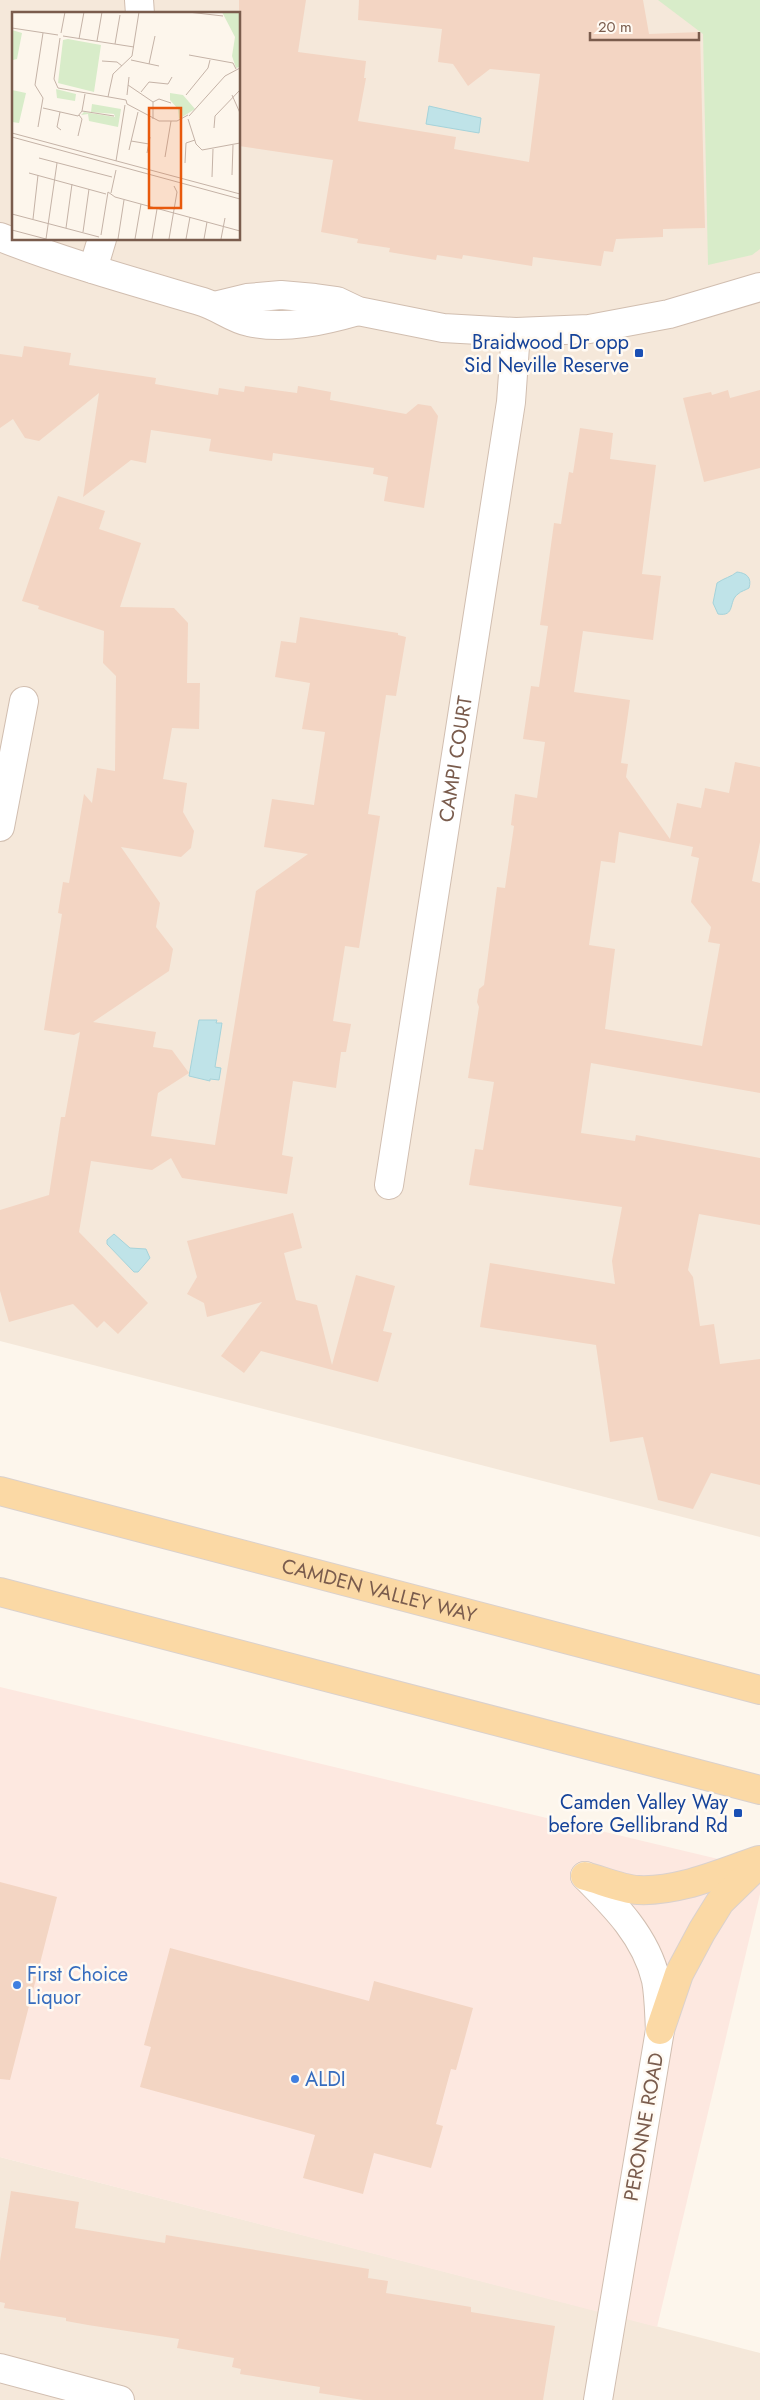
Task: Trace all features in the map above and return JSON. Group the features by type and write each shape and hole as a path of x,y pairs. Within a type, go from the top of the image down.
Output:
{"main road":[{"name":"CAMDEN VALLEY WAY","path":"0,1491 760,1690"},
{"path":"0,1592 760,1790"},
{"path":"585,1876 637,1890 670,1888 704,1879 760,1859"},
{"path":"660,2030 679,1974 702,1931 720,1902 760,1863"}],"street":[{"path":"0,236 93,269 214,306 248,322 285,325 322,321 358,311 443,328 516,332 589,329 669,314 760,287"},
{"path":"93,269 102,240"},
{"name":"CAMPI COURT","path":"389,1185 511,402 516,332"},
{"path":"0,827 24,701"},
{"name":"PERONNE ROAD","path":"585,1876 610,1901 643,1943 656,1980 660,2030 598,2400"},
{"path":"0,2368 120,2400"}],"shaded area":[{"path":"0,0 760,0 760,1537 0,1341"},
{"path":"0,1687 760,1869 760,1894 657,2327 0,2157"},
{"path":"0,2157 760,2353 760,2400 0,2400"}],"green space":[{"path":"658,0 760,0 760,249 752,255 708,265 703,34"}],"water":[{"path":"429,106 481,118 479,133 426,124"},
{"path":"737,572 748,577 750,581 749,588 735,597 730,611 718,614 713,603 717,583"},
{"path":"199,1020 217,1020 216,1023 222,1023 215,1067 221,1068 219,1080 210,1079 210,1081 189,1076"},
{"path":"114,1234 130,1248 146,1249 150,1258 138,1272 134,1272 107,1244 107,1240"}],"building":[{"path":"239,0 306,0 298,52 366,61 364,78 366,78 358,121 456,137 454,149 529,162 540,74 490,69 468,86 453,64 438,62 442,29 358,20 359,0 643,0 649,34 700,32 705,228 663,229 663,237 616,239 613,252 604,251 601,266 533,257 532,266 463,255 462,259 437,255 436,260 389,252 390,248 357,243 358,239 321,232 333,160 240,146"},
{"path":"24,346 71,353 69,365 156,378 155,384 218,395 219,388 244,392 245,386 297,393 298,386 331,392 330,400 406,414 418,404 431,406 438,416 424,508 384,501 388,477 373,474 374,468 273,453 272,461 209,451 211,439 151,430 146,463 131,460 83,497 99,393 39,441 25,438 13,419 0,428 0,354 22,357"},
{"path":"728,390 730,398 760,390 760,468 704,482 683,398 711,392 712,395"},
{"path":"580,428 613,433 610,459 656,465 642,574 661,576 653,640 583,631 574,692 630,700 621,763 628,764 626,777 670,839 677,803 701,808 705,788 729,793 735,762 760,767 760,842 752,881 760,883 760,1093 591,1063 581,1133 635,1141 636,1135 760,1158 760,1225 699,1214 688,1270 693,1277 700,1326 714,1324 720,1364 760,1359 760,1485 711,1473 693,1509 658,1500 643,1437 610,1442 596,1345 480,1327 490,1263 615,1284 612,1261 622,1207 469,1185 475,1149 483,1150 494,1082 468,1078 479,1007 477,1002 479,989 484,985 497,887 505,888 514,826 511,825 515,794 537,798 545,742 523,739 531,686 539,687 548,626 540,625 554,523 561,524 569,472 573,473","holes":["619,832 693,847 691,856 699,858 691,902 711,927 708,942 720,944 702,1046 605,1029 615,949 589,945 601,861 615,863"]},
{"path":"58,496 105,511 99,529 141,543 120,607 174,608 188,623 187,683 200,683 199,729 172,728 163,779 187,783 183,812 194,831 191,848 181,857 121,847 160,903 156,927 173,949 169,971 93,1022 156,1032 153,1047 172,1050 189,1073 158,1093 151,1136 215,1145 256,891 308,854 264,847 272,799 314,805 325,732 302,729 310,683 275,677 281,641 296,643 300,617 398,633 398,635 406,637 396,696 386,695 368,814 380,816 359,948 345,946 333,1021 351,1024 346,1052 341,1052 336,1088 293,1081 282,1155 293,1157 287,1194 182,1178 171,1158 152,1170 91,1161 79,1232 148,1303 118,1334 104,1321 97,1328 73,1304 9,1322 0,1291 0,1210 49,1195 61,1117 65,1117 80,1032 74,1035 44,1030 62,914 58,913 63,882 69,883 84,794 92,803 97,768 115,771 116,676 103,663 104,631 38,609 39,606 22,601"},
{"path":"293,1213 302,1248 284,1253 296,1300 317,1305 332,1365 356,1275 395,1286 383,1331 392,1333 378,1382 261,1351 244,1373 221,1356 262,1302 207,1317 204,1303 187,1294 197,1277 187,1241"},
{"name":"First Choice Liquor","path":"0,1882 57,1897 10,2080 0,2079"},
{"name":"ALDI","path":"170,1948 369,2001 374,1981 473,2008 456,2070 451,2069 436,2124 443,2126 431,2168 374,2153 363,2194 303,2178 315,2135 140,2087 151,2047 144,2045"},
{"path":"11,2191 79,2202 75,2228 165,2243 166,2235 369,2269 368,2278 388,2281 386,2293 471,2307 471,2312 555,2326 543,2400 363,2400 319,2393 320,2387 240,2374 241,2369 232,2367 234,2358 177,2348 179,2339 88,2325 66,2321 66,2318 4,2308 5,2303 0,2302 0,2261"}],"place":[{"name":"Braidwood Dr opp Sid Neville Reserve","path":"639,353"},
{"name":"Camden Valley Way before Gellibrand Rd","path":"738,1813"},
{"name":"First Choice Liquor","path":"17,1985"},
{"name":"ALDI","path":"295,2079"}]}
